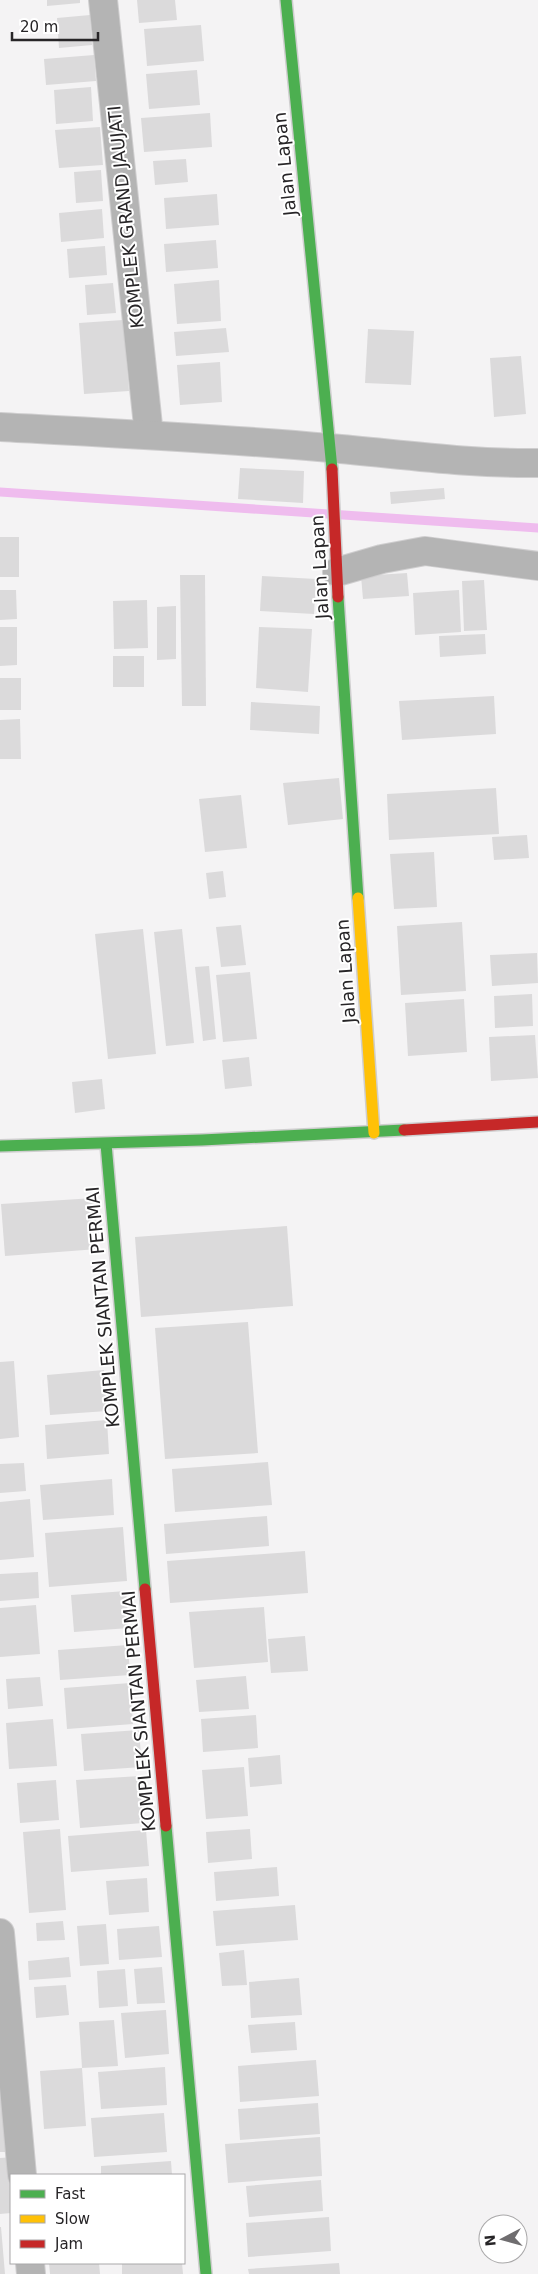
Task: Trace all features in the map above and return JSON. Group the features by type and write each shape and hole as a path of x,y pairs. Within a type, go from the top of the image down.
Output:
{"street":[{"name":"KOMPLEK GRAND JAUJATI","path":"103,0 149,434"},
{"name":"Jalan Lapan","path":"286,0 331,455 336,559 374,1132"},
{"path":"0,427 149,434 331,455 538,463"},
{"path":"336,559 382,559 426,552 538,566"},
{"path":"0,1146 106,1144 374,1132 538,1122"},
{"name":"KOMPLEK SIANTAN PERMAI","path":"106,1144 206,2274"},
{"path":"0,1932 22,2174"}],"building":[{"path":"47,0 80,0 80,3 47,6"},
{"path":"137,0 175,0 177,20 139,23"},
{"path":"90,15 92,45 59,48 57,18"},
{"path":"201,25 204,61 147,66 144,29"},
{"path":"94,55 96,81 46,85 44,59"},
{"path":"197,70 200,105 149,109 146,74"},
{"path":"91,87 93,121 56,124 54,90"},
{"path":"210,113 212,147 144,152 141,118"},
{"path":"100,127 103,165 59,168 55,130"},
{"path":"186,159 188,182 155,185 153,161"},
{"path":"101,170 103,201 76,203 74,172"},
{"path":"217,194 219,225 166,229 164,198"},
{"path":"102,209 104,238 61,242 59,213"},
{"path":"216,240 218,268 166,272 164,244"},
{"path":"105,246 107,275 69,278 67,249"},
{"path":"219,280 221,321 177,324 174,284"},
{"path":"113,283 116,313 87,315 85,285"},
{"path":"123,320 129,391 84,394 79,323"},
{"path":"226,328 229,352 176,356 174,332"},
{"path":"368,329 414,331 411,385 365,383"},
{"path":"521,356 526,414 494,417 490,358"},
{"path":"220,362 222,402 180,405 177,365"},
{"path":"240,468 304,471 303,503 238,499"},
{"path":"444,488 445,499 391,504 390,492"},
{"path":"0,537 19,537 19,577 0,577"},
{"path":"407,573 409,596 363,599 361,576"},
{"path":"180,575 205,575 206,706 182,706"},
{"path":"262,576 316,579 314,614 260,611"},
{"path":"484,580 487,630 464,631 462,581"},
{"path":"0,590 16,590 17,619 0,620"},
{"path":"459,590 461,632 415,635 413,593"},
{"path":"147,600 148,648 114,649 113,601"},
{"path":"176,606 176,659 157,660 157,607"},
{"path":"0,627 17,627 17,665 0,666"},
{"path":"259,627 312,629 308,692 256,688"},
{"path":"485,634 486,654 440,657 439,636"},
{"path":"113,656 144,656 144,687 113,687"},
{"path":"0,678 21,678 21,710 0,710"},
{"path":"494,696 496,734 402,740 399,701"},
{"path":"251,702 320,706 319,734 250,730"},
{"path":"20,719 21,759 0,759 0,720"},
{"path":"339,778 343,819 288,825 283,783"},
{"path":"496,788 499,834 389,840 387,794"},
{"path":"241,795 247,848 205,852 199,799"},
{"path":"527,835 529,858 494,860 492,837"},
{"path":"434,852 437,907 394,909 390,854"},
{"path":"223,871 226,897 209,899 206,873"},
{"path":"462,922 466,991 401,995 397,926"},
{"path":"241,925 246,965 221,967 216,927"},
{"path":"143,929 156,1054 108,1059 95,934"},
{"path":"182,929 194,1043 166,1046 154,932"},
{"path":"537,953 538,983 492,986 490,955"},
{"path":"209,966 216,1039 203,1041 195,967"},
{"path":"250,972 257,1039 223,1042 216,975"},
{"path":"532,994 533,1026 495,1028 494,996"},
{"path":"464,999 467,1052 408,1056 405,1003"},
{"path":"535,1035 538,1078 491,1081 489,1037"},
{"path":"249,1057 252,1086 225,1089 222,1060"},
{"path":"102,1079 105,1109 75,1113 72,1082"},
{"path":"94,1198 98,1249 5,1256 1,1204"},
{"path":"287,1226 293,1306 141,1317 135,1237"},
{"path":"248,1322 258,1453 165,1459 155,1328"},
{"path":"14,1361 19,1437 0,1439 0,1362"},
{"path":"104,1370 107,1411 50,1415 47,1375"},
{"path":"107,1420 109,1454 47,1459 45,1425"},
{"path":"268,1462 272,1505 175,1512 172,1469"},
{"path":"24,1463 26,1491 0,1493 0,1464"},
{"path":"112,1479 114,1515 43,1520 40,1485"},
{"path":"30,1499 34,1557 0,1560 0,1502"},
{"path":"267,1516 269,1546 166,1554 164,1524"},
{"path":"123,1527 127,1581 49,1587 45,1533"},
{"path":"305,1551 308,1593 170,1603 167,1561"},
{"path":"38,1572 39,1598 0,1601 0,1574"},
{"path":"126,1591 129,1628 74,1632 71,1595"},
{"path":"36,1605 40,1654 0,1657 0,1608"},
{"path":"264,1607 268,1662 194,1668 189,1612"},
{"path":"305,1636 308,1671 271,1673 268,1639"},
{"path":"128,1645 130,1675 60,1680 58,1650"},
{"path":"246,1676 249,1709 199,1712 196,1680"},
{"path":"40,1677 43,1706 8,1709 6,1679"},
{"path":"130,1683 133,1724 67,1729 64,1688"},
{"path":"256,1715 258,1748 203,1752 201,1719"},
{"path":"53,1719 57,1766 9,1769 6,1723"},
{"path":"139,1730 142,1767 84,1771 81,1734"},
{"path":"280,1755 282,1784 250,1787 248,1758"},
{"path":"244,1767 248,1816 206,1819 202,1770"},
{"path":"140,1776 143,1823 80,1828 76,1780"},
{"path":"56,1780 59,1820 20,1823 17,1783"},
{"path":"60,1829 66,1910 29,1913 23,1832"},
{"path":"250,1829 252,1859 208,1863 206,1832"},
{"path":"146,1830 149,1866 71,1872 68,1836"},
{"path":"277,1867 279,1896 216,1901 214,1872"},
{"path":"147,1878 149,1912 109,1915 106,1881"},
{"path":"295,1905 298,1940 216,1946 213,1911"},
{"path":"63,1921 65,1940 37,1941 36,1923"},
{"path":"106,1924 109,1964 80,1966 77,1926"},
{"path":"159,1926 162,1957 119,1960 117,1929"},
{"path":"244,1950 247,1985 222,1986 219,1953"},
{"path":"69,1957 71,1977 29,1980 28,1961"},
{"path":"162,1967 165,2003 137,2004 134,1969"},
{"path":"125,1969 128,2006 99,2008 97,1971"},
{"path":"299,1978 302,2015 251,2018 249,1982"},
{"path":"66,1985 69,2015 36,2018 34,1987"},
{"path":"166,2010 169,2054 125,2058 121,2013"},
{"path":"114,2020 118,2066 82,2068 79,2022"},
{"path":"295,2022 297,2050 251,2053 248,2025"},
{"path":"316,2060 319,2096 240,2102 238,2066"},
{"path":"165,2067 167,2105 101,2109 98,2072"},
{"path":"82,2068 86,2126 44,2129 40,2071"},
{"path":"0,2097 3,2097 7,2152 0,2152"},
{"path":"318,2103 320,2134 240,2140 238,2109"},
{"path":"164,2113 167,2152 94,2157 91,2118"},
{"path":"320,2137 322,2176 228,2183 225,2144"},
{"path":"14,2157 13,2174 10,2174 10,2213 0,2214 0,2158"},
{"path":"171,2161 172,2174 101,2174 101,2166"},
{"path":"321,2180 323,2211 249,2217 246,2186"},
{"path":"329,2217 331,2251 248,2257 246,2223"},
{"path":"1,2227 5,2274 0,2274"},
{"path":"339,2263 340,2274 249,2274 248,2269"},
{"path":"49,2264 99,2264 100,2274 50,2274"},
{"path":"122,2264 182,2264 183,2274 122,2274"}],"waterway":[{"path":"0,492 538,528"}],"traffic: fast":[{"path":"286,0 332,469"},
{"path":"338,597 358,898"},
{"path":"0,1146 202,1140 404,1130"},
{"path":"106,1144 145,1589"},
{"path":"166,1826 206,2274"}],"traffic: slow":[{"path":"358,898 374,1133"}],"traffic: jam":[{"path":"332,469 338,597"},
{"path":"404,1130 538,1122"},
{"path":"145,1589 166,1826"}]}
